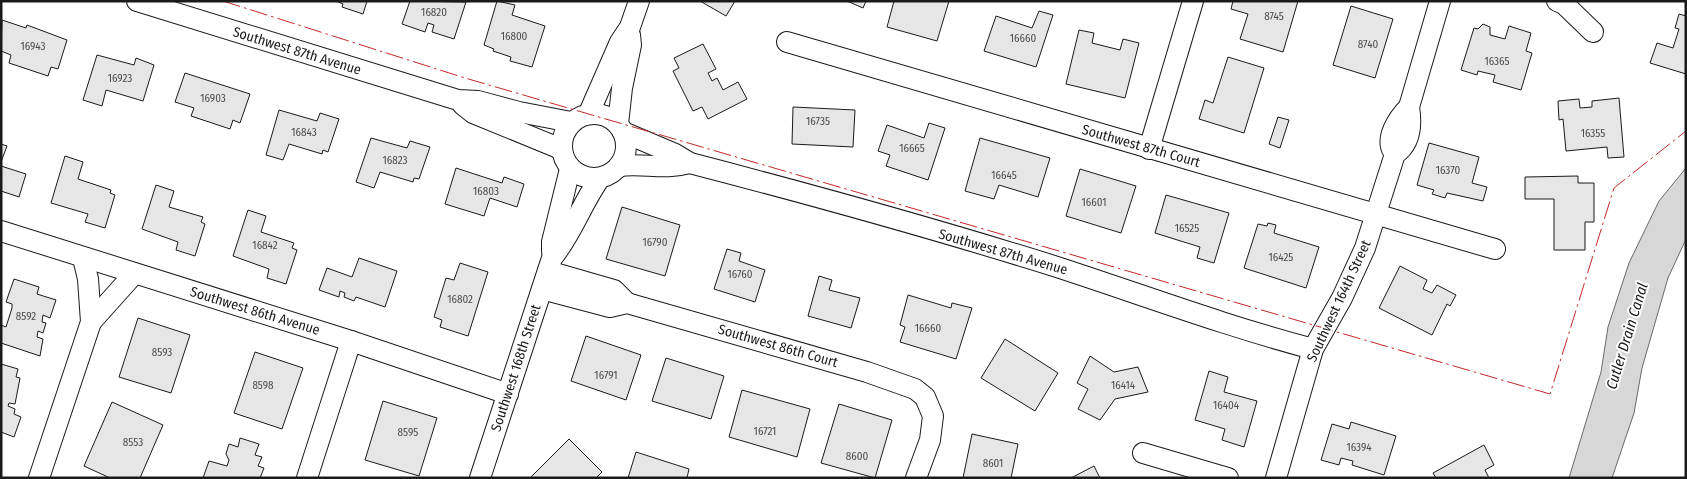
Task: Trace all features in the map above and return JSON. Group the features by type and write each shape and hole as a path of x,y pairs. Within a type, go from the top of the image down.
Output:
{"street":[{"name":"Southwest 87th Avenue","path":"137,1 458,100 478,101 519,112 580,118"},
{"path":"630,27 631,45 622,88 620,128 626,150 619,166 613,172 600,178 589,178 570,169 564,160 561,149 565,130 580,118 620,42 630,27 638,1"},
{"path":"1149,149 1194,1"},
{"name":"Southwest 164th Street","path":"1276,478 1313,350 1354,272 1376,215 1395,154 1403,149 1408,139 1411,119 1409,107 1440,1"},
{"path":"1557,1 1564,4 1593,32"},
{"name":"Southwest 87th Court","path":"787,42 1495,249"},
{"name":"Southwest 87th Avenue","path":"458,100 473,113 561,149"},
{"path":"580,118 602,115 620,128"},
{"name":"Southwest 87th Avenue","path":"620,128 675,154 690,164 862,210 1055,267 1230,326 1313,350"},
{"name":"Southwest 87th Avenue","path":"619,166 638,164 675,168 690,164"},
{"name":"Southwest 168th Street","path":"548,273 552,242 570,169"},
{"name":"Southwest 168th Street","path":"480,478 548,273 580,209 600,178"},
{"name":"Southwest 86th Avenue","path":"1,231 352,341 508,394"},
{"path":"39,478 91,322 88,280 83,258"},
{"name":"Southwest 86th Court","path":"548,273 610,306 627,303 890,379 914,389 925,397 933,416 932,428 916,478"},
{"path":"91,322 134,274"},
{"path":"306,478 352,341"},
{"path":"1143,453 1228,478"}],"water":[{"name":"Cutler Drain Canal","path":"1686,168 1686,239 1668,278 1642,368 1634,413 1612,478 1569,478 1601,372 1608,327 1629,263 1659,201"}],"building":[{"path":"336,1 367,1 363,14 342,7 343,4"},
{"path":"410,1 466,2 454,39 432,32 434,25 428,23 425,32 402,24"},
{"path":"497,1 515,5 512,15 545,26 532,67 510,61 511,57 493,51 494,49 484,45"},
{"path":"700,1 735,1 726,16"},
{"path":"847,1 866,1 863,8"},
{"path":"894,1 949,1 937,41 887,27"},
{"path":"1233,1 1298,1 1283,52 1240,39 1248,14 1231,9"},
{"path":"1351,6 1393,19 1375,78 1333,65"},
{"path":"1039,11 1053,15 1036,67 984,51 996,16 1032,28"},
{"path":"1679,14 1686,16 1686,74 1650,63 1657,43 1673,48 1679,29 1675,28"},
{"path":"2,20 26,28 27,25 67,40 58,69 51,67 48,76 9,63 11,55 1,51"},
{"path":"1483,24 1490,27 1490,35 1505,39 1509,26 1531,33 1526,51 1532,53 1521,90 1493,82 1495,75 1478,71 1477,75 1461,70 1474,28 1478,29"},
{"path":"1079,30 1094,33 1092,43 1120,50 1123,39 1139,43 1125,98 1066,84"},
{"path":"703,44 716,69 708,73 712,81 717,78 723,90 738,82 747,99 708,119 702,107 693,111 673,71 679,68 674,58"},
{"path":"97,55 134,65 136,58 154,65 143,101 106,90 102,106 83,100"},
{"path":"1228,57 1264,68 1244,133 1199,119 1205,100 1213,103"},
{"path":"185,73 250,94 240,123 233,120 230,129 191,116 194,108 175,102"},
{"path":"1619,98 1624,157 1608,158 1607,147 1566,151 1563,119 1559,120 1558,101 1579,99 1580,108 1592,107 1592,101"},
{"path":"793,107 855,110 853,147 792,144"},
{"path":"279,110 317,121 320,113 339,119 328,152 323,150 322,154 289,144 283,160 266,155"},
{"path":"1278,117 1289,120 1280,148 1269,144"},
{"path":"929,123 945,128 928,180 886,166 890,155 878,151 887,125 924,138"},
{"path":"371,138 407,148 410,141 430,147 419,179 414,178 413,182 380,172 374,188 356,182"},
{"path":"980,138 1050,158 1038,197 999,185 994,199 965,191"},
{"path":"1429,143 1479,157 1472,183 1487,187 1483,201 1447,193 1445,198 1432,194 1434,190 1417,185"},
{"path":"1,144 7,146 1,162"},
{"path":"65,156 83,162 78,179 111,190 110,193 115,195 105,228 85,222 88,214 51,203"},
{"path":"1,166 26,174 19,197 1,191"},
{"path":"456,168 502,183 504,177 524,184 517,207 490,198 484,216 445,204"},
{"path":"1080,169 1136,186 1121,233 1066,216"},
{"path":"1578,176 1578,183 1594,183 1594,222 1585,222 1585,250 1554,250 1554,199 1525,199 1525,177"},
{"path":"156,185 174,191 169,207 203,217 201,222 205,224 195,256 176,250 178,242 142,229"},
{"path":"1166,195 1229,213 1214,263 1197,258 1200,247 1155,233"},
{"path":"622,207 680,225 665,276 606,259"},
{"path":"248,210 266,216 261,232 294,243 292,248 297,250 286,284 267,278 269,269 233,256"},
{"path":"1268,223 1276,225 1274,233 1319,247 1306,288 1244,268 1258,224 1267,226"},
{"path":"727,249 741,253 739,261 765,270 755,302 714,289"},
{"path":"359,258 397,271 385,307 356,297 354,301 344,297 345,293 340,291 339,297 319,290 327,268 352,277"},
{"path":"460,263 488,272 468,336 440,327 442,320 434,317 446,278 454,280"},
{"path":"1400,266 1427,280 1423,289 1432,293 1437,285 1456,295 1450,306 1447,304 1432,335 1379,308"},
{"path":"819,276 832,280 829,290 860,298 851,328 808,316"},
{"path":"14,279 39,287 37,294 56,300 50,318 43,315 42,322 46,323 43,333 38,331 37,337 43,339 40,356 1,343 1,325 6,327 12,308 12,304 6,302"},
{"path":"908,295 951,308 952,303 972,308 956,359 900,342 905,327 900,325"},
{"path":"138,318 190,335 171,393 119,377"},
{"path":"586,336 641,355 626,400 571,381"},
{"path":"1005,339 1058,373 1035,411 981,378"},
{"path":"255,352 303,368 282,429 234,413"},
{"path":"1090,356 1114,372 1138,367 1148,392 1115,399 1100,420 1078,409 1088,389 1077,383"},
{"path":"666,358 724,376 711,419 652,401"},
{"path":"1,364 18,369 16,377 20,378 15,404 9,403 8,406 15,409 14,414 21,417 14,437 1,432"},
{"path":"1209,371 1228,377 1224,392 1257,401 1244,447 1222,440 1225,429 1195,420"},
{"path":"742,390 810,409 797,457 729,437"},
{"path":"383,401 437,418 419,476 365,460"},
{"path":"112,402 163,425 140,478 110,478 84,466"},
{"path":"839,404 892,420 875,478 821,463"},
{"path":"1351,422 1396,436 1384,475 1352,465 1353,461 1341,458 1339,465 1321,460 1332,424 1349,429"},
{"path":"972,434 1018,444 1011,478 963,478"},
{"path":"240,438 259,444 255,455 262,457 258,466 264,468 260,478 203,478 209,461 227,466 229,460 226,454 229,444 238,447"},
{"path":"569,439 602,472 596,478 530,478"},
{"path":"1484,445 1494,465 1485,470 1489,478 1436,478 1433,473"},
{"path":"636,452 689,469 687,478 628,478"},
{"path":"1094,466 1100,478 1071,478"}],"power":[{"path":"223,1 465,78 1550,394 1614,188 1686,131"}]}
